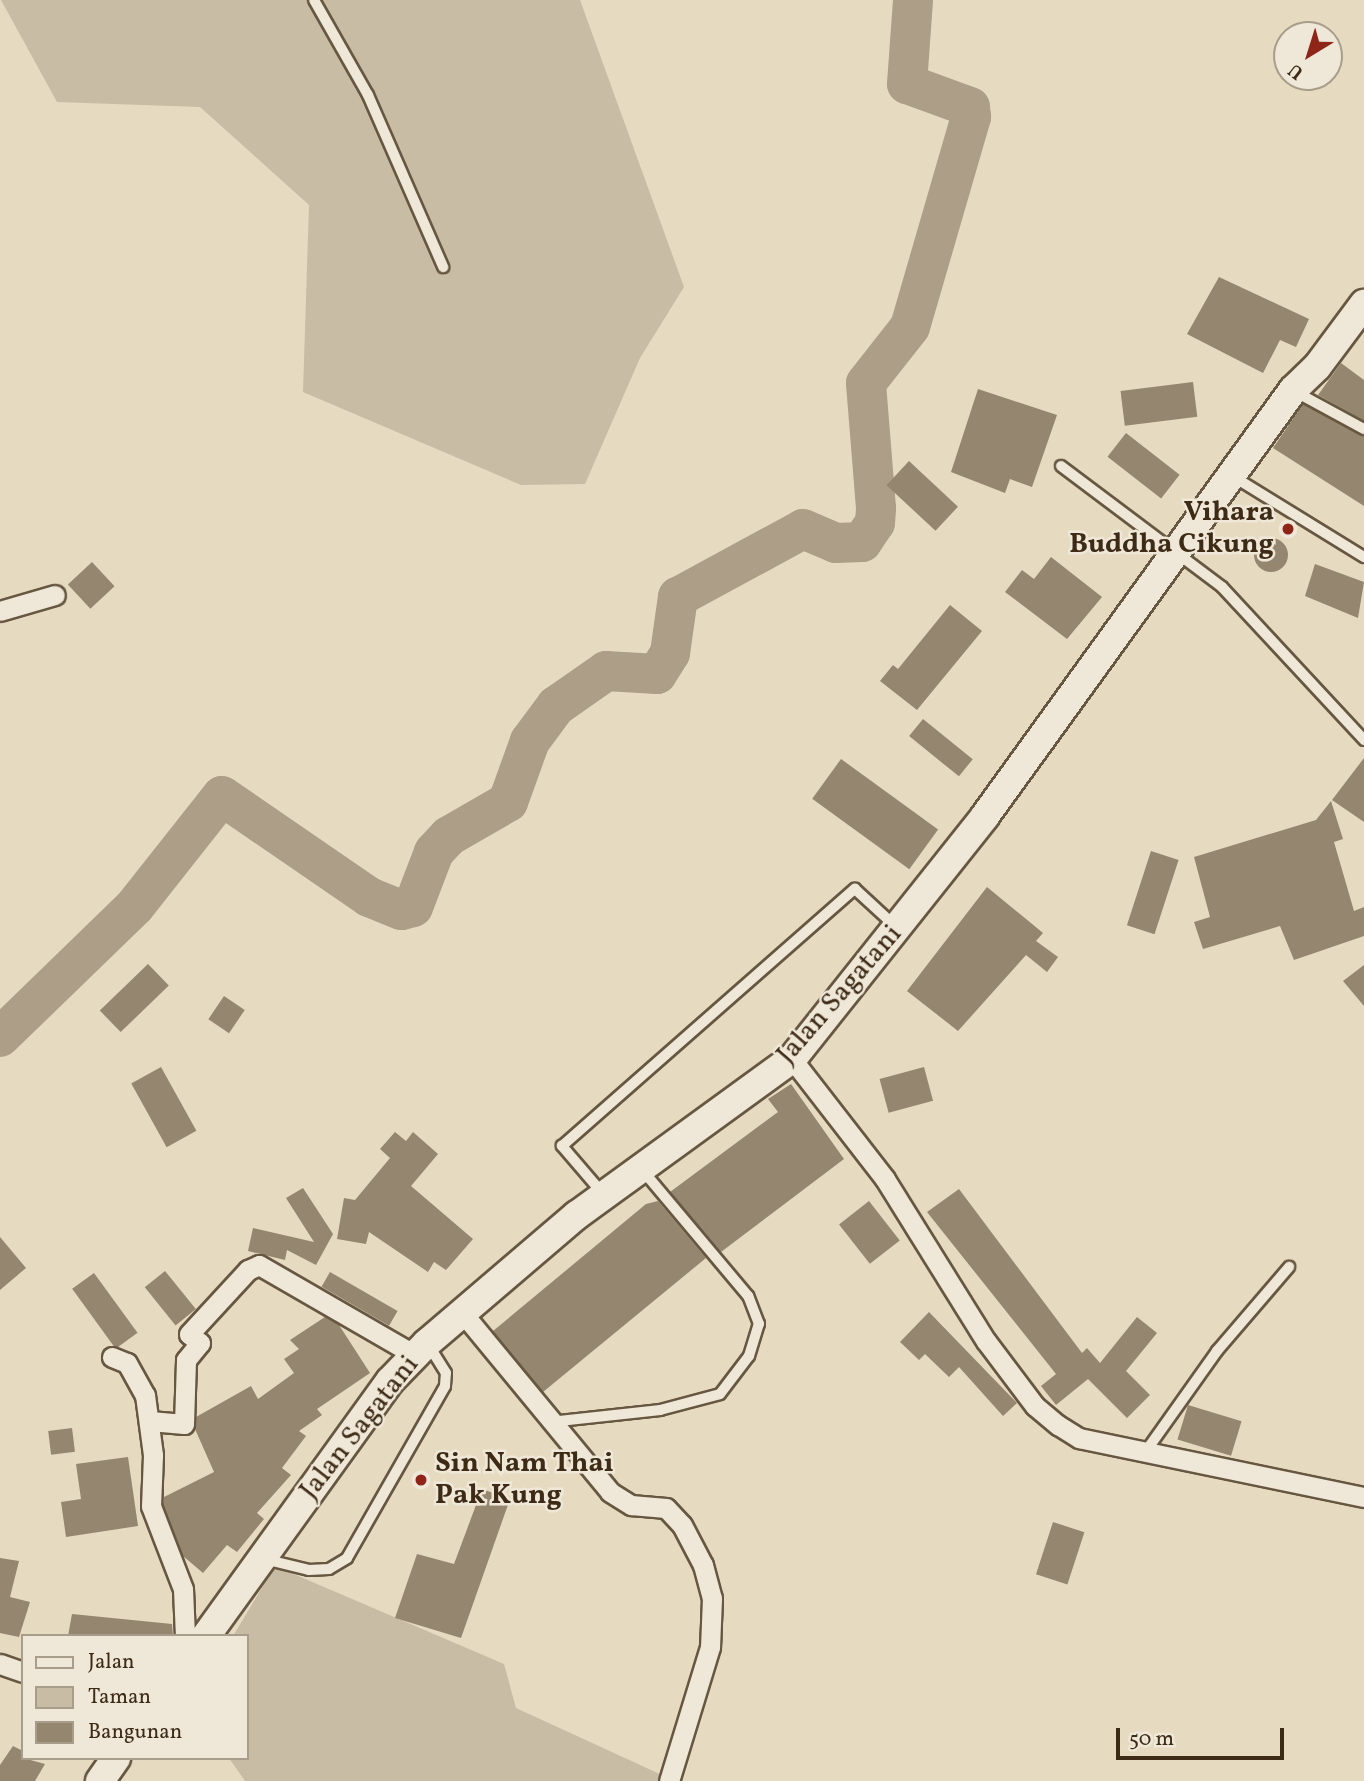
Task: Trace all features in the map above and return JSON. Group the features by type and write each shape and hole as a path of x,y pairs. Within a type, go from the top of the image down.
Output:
{"street":[{"name":"Jalan Sagatani","path":"207,1634 390,1381 421,1349 461,1311 604,1195 792,1059 898,929 1293,390 1317,367 1364,304"},
{"path":"0,611 55,595"},
{"path":"792,1059 885,1179 986,1341 1035,1406 1079,1438 1364,1497"},
{"path":"150,1421 184,1424 186,1360 200,1343 189,1334 248,1270 259,1265 421,1349"},
{"path":"461,1311 547,1422 616,1497 631,1505 657,1504 674,1514 703,1565 712,1598 710,1647 669,1781"},
{"path":"112,1357 136,1374 150,1421 151,1506 183,1589 186,1634"},
{"path":"100,1781 115,1760"}],"lane":[{"path":"314,0 368,95 443,267"},
{"path":"1293,390 1364,429"},
{"path":"1061,466 1175,550 1236,599 1286,661 1364,740"},
{"path":"1231,475 1364,557"},
{"path":"604,1195 562,1146 855,890 898,929"},
{"path":"547,1422 660,1410 720,1394 749,1356 759,1324 748,1296 641,1168"},
{"path":"1146,1452 1217,1351 1289,1267"},
{"path":"261,1558 309,1570 329,1569 347,1559 445,1386 446,1373 421,1349"}],"green space":[{"path":"1,0 580,0 684,287 640,358 585,484 521,485 303,392 309,205 200,107 57,102"},
{"path":"275,1566 504,1664 516,1708 675,1781 245,1781 230,1760 248,1760 248,1634 234,1634"}],"building":[{"path":"1219,277 1309,319 1296,347 1280,340 1263,373 1187,334"},
{"path":"1341,363 1364,380 1364,421 1318,395"},
{"path":"1193,382 1197,417 1125,426 1121,391"},
{"path":"978,389 1057,415 1032,487 1010,479 1005,493 951,472"},
{"path":"1303,404 1364,436 1364,506 1273,448"},
{"path":"1126,433 1180,475 1161,499 1108,457"},
{"path":"909,461 958,507 935,531 886,485"},
{"path":"1271,538 1283,543 1288,555 1283,567 1271,572 1259,567 1254,555 1259,543"},
{"path":"1051,557 1102,597 1067,639 1005,592 1022,570 1034,579"},
{"path":"92,562 115,586 90,609 68,585"},
{"path":"1315,564 1364,582 1358,618 1305,596"},
{"path":"950,605 982,631 917,710 880,681 893,665 898,669"},
{"path":"923,719 973,759 959,776 909,736"},
{"path":"1364,758 1364,822 1332,800"},
{"path":"841,759 938,830 909,869 812,799"},
{"path":"1331,801 1343,839 1334,842 1354,911 1364,907 1364,936 1294,960 1280,926 1203,949 1194,922 1210,917 1194,857 1316,820"},
{"path":"1151,851 1179,860 1154,934 1127,925"},
{"path":"987,887 1043,933 1036,941 1058,957 1047,972 1026,955 958,1031 907,991"},
{"path":"148,964 169,986 121,1032 100,1011"},
{"path":"1364,965 1364,1006 1343,981"},
{"path":"224,996 245,1010 229,1033 208,1019"},
{"path":"161,1067 196,1131 167,1147 131,1083"},
{"path":"924,1067 933,1101 889,1113 880,1079"},
{"path":"791,1084 844,1159 721,1252 670,1192 778,1112 768,1099"},
{"path":"395,1132 406,1141 413,1132 438,1154 411,1186 473,1239 446,1270 434,1262 428,1272 369,1232 366,1244 337,1239 344,1198 355,1200 390,1158 380,1149"},
{"path":"303,1188 333,1234 316,1265 287,1250 285,1260 248,1251 253,1228 314,1242 286,1198"},
{"path":"959,1189 1082,1353 1087,1348 1100,1363 1137,1317 1157,1333 1126,1371 1150,1395 1127,1418 1088,1379 1056,1405 1041,1386 1056,1374 927,1212"},
{"path":"658,1201 706,1258 543,1392 493,1331 646,1204"},
{"path":"869,1201 900,1240 870,1264 839,1224"},
{"path":"0,1237 26,1268 0,1290"},
{"path":"165,1271 196,1309 176,1325 145,1287"},
{"path":"330,1272 398,1311 389,1326 322,1287"},
{"path":"94,1273 137,1333 116,1349 72,1289"},
{"path":"929,1312 1017,1403 1003,1416 959,1367 949,1377 925,1354 919,1360 900,1342"},
{"path":"325,1317 339,1325 370,1373 317,1409 322,1415 299,1431 306,1436 282,1468 291,1475 257,1513 264,1519 237,1552 227,1545 203,1573 183,1556 163,1504 164,1497 214,1472 195,1429 196,1417 251,1386 258,1399 294,1373 284,1359 299,1349 290,1340"},
{"path":"1188,1405 1242,1421 1231,1456 1177,1439"},
{"path":"72,1428 75,1452 51,1455 48,1431"},
{"path":"128,1457 138,1526 66,1537 61,1502 81,1499 76,1464"},
{"path":"482,1489 510,1499 461,1638 395,1618 417,1554 454,1564"},
{"path":"1053,1522 1084,1532 1067,1585 1036,1574"},
{"path":"0,1558 19,1561 10,1597 30,1602 19,1637 0,1633"},
{"path":"72,1614 172,1624 173,1634 68,1634"},
{"path":"13,1746 21,1750 21,1760 45,1764 35,1781 0,1781 0,1765"}],"waterway":[{"path":"0,1037 135,906 222,796 369,897 402,910 413,907 434,852 449,836 508,802 530,741 556,706 606,671 657,674 670,653 678,597 803,529 836,543 862,542 875,523 876,508 866,383 910,327 971,117 970,107 907,84 913,0"}],"place":[{"name":"Vihara Buddha Cikung","path":"1288,529"},
{"name":"Sin Nam Thai Pak Kung","path":"421,1480"}]}
